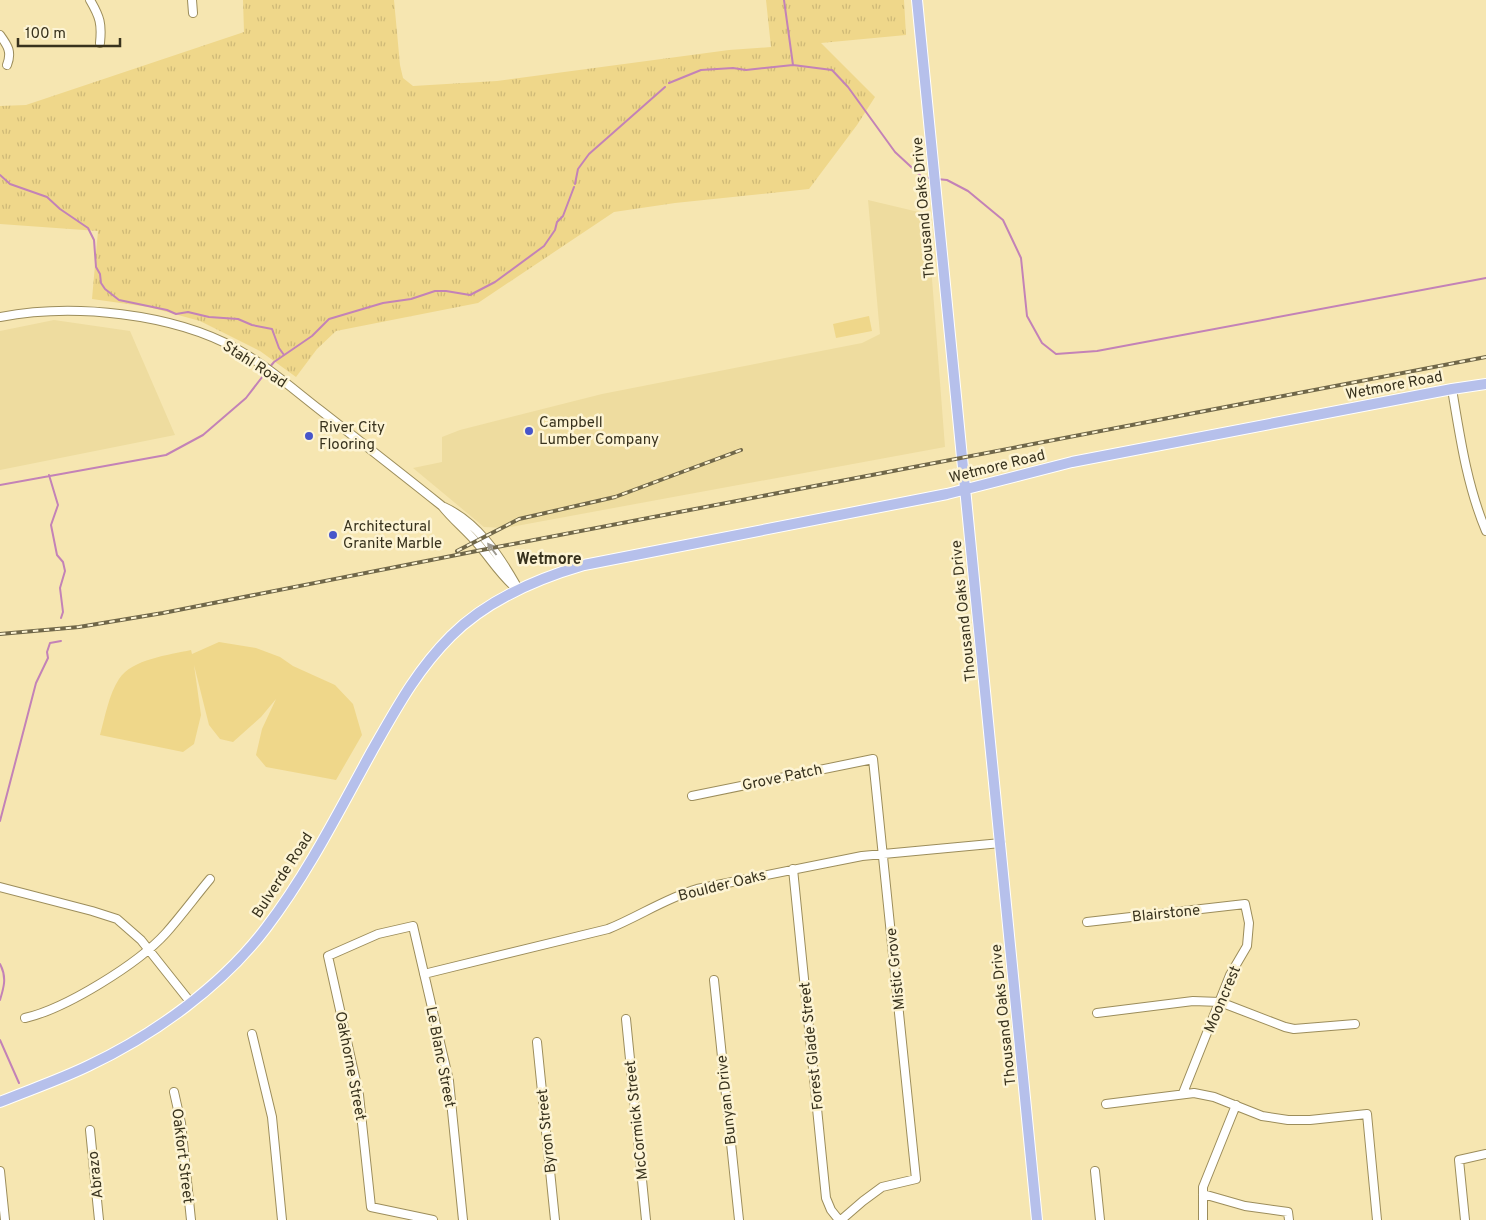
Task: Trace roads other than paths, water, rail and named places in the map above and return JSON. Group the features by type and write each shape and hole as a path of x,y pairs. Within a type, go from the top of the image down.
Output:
{"main road":[{"name":"Thousand Oaks Drive","path":"917,0 1037,1220"},
{"name":"Wetmore Road","path":"518,590 584,565 966,490 1072,462 1486,384"},
{"name":"Bulverde Road","path":"0,1102 68,1075 111,1054 162,1024 191,1003 243,955 265,929 294,888 400,701 418,673 466,623 493,603 518,590"}],"street":[{"path":"90,0 102,27 100,44"},
{"path":"192,0 193,13"},
{"path":"0,35 10,52 7,65"},
{"name":"Stahl Road","path":"0,316 66,310 127,316 163,322 221,341 255,360 282,379 442,506 458,513 483,537 507,568 518,590"},
{"path":"1452,389 1474,500 1486,531"},
{"name":"Grove Patch","path":"692,796 873,759"},
{"name":"Mistic Grove","path":"840,1220 863,1200 882,1187 916,1179 873,759"},
{"name":"Boulder Oaks","path":"424,974 608,930 684,893 793,869 883,854 1001,843"},
{"name":"Forest Glade Street","path":"793,869 826,1198 831,1210 840,1220"},
{"path":"25,1018 92,988 113,976 149,949 166,933 210,879"},
{"path":"0,887 117,919 149,949 191,1003"},
{"name":"Blairstone","path":"1087,922 1246,904"},
{"name":"Mooncrest","path":"1184,1093 1230,975 1247,946 1249,923 1246,904"},
{"name":"Le Blanc Street","path":"413,926 449,1081 463,1220"},
{"name":"Oakhorne Street","path":"413,926 378,934 328,956 359,1095 371,1207 433,1220"},
{"name":"Bunyan Drive","path":"714,980 738,1220"},
{"path":"1097,1013 1192,1001 1220,1002 1294,1029 1355,1024"},
{"name":"McCormick Street","path":"626,1019 646,1220"},
{"path":"252,1034 272,1117 282,1220"},
{"name":"Byron Street","path":"537,1042 555,1220"},
{"name":"Oakfort Street","path":"174,1092 181,1123 191,1220"},
{"path":"1106,1104 1184,1093 1208,1095 1262,1116 1288,1120 1310,1120 1366,1114 1377,1220"},
{"path":"1203,1220 1202,1194 1206,1179 1236,1106"},
{"name":"Abrazo","path":"90,1130 99,1220"},
{"path":"1465,1220 1459,1160 1486,1154"},
{"path":"0,1171 4,1220"},
{"path":"1095,1171 1100,1220"},
{"path":"1202,1194 1289,1216"}],"waterway":[{"path":"784,0 793,65"},
{"path":"669,83 701,70 733,68 746,70 793,65 832,70 848,87 895,152 922,177 930,178"},
{"path":"575,184 578,169 589,154 665,87"},
{"path":"0,175 10,184 47,197 60,209 88,228 94,240 96,267 100,274 101,283 105,289 119,300 167,310 176,314 188,312 209,317 238,319 252,325 272,329 279,348 284,355"},
{"path":"937,179 947,180 968,191 1003,220 1021,258 1027,316 1042,343 1056,354 1097,351 1486,278"},
{"path":"269,368 274,362 312,336 329,319 383,303 411,299 435,291 470,295 495,282 544,246 555,230 557,222 563,216 574,187"},
{"path":"0,485 166,455 203,435 246,398 266,372"},
{"path":"49,475 58,505 51,525 57,555 63,562 65,571 60,588 63,612 61,618"},
{"path":"0,821 36,683 48,658 47,652 50,643 61,641"},
{"path":"0,964 4,978 0,1000"},
{"path":"0,1040 19,1083"}],"railway":[{"path":"0,634 79,627 163,613 1486,357"},
{"path":"457,551 519,519 615,497 741,450"}],"place":[{"name":"Campbell Lumber Company","path":"529,431"},
{"name":"River City Flooring","path":"309,436"},
{"name":"Architectural Granite Marble","path":"333,535"}],"district":[{"name":"Wetmore","path":"549,558"}]}
